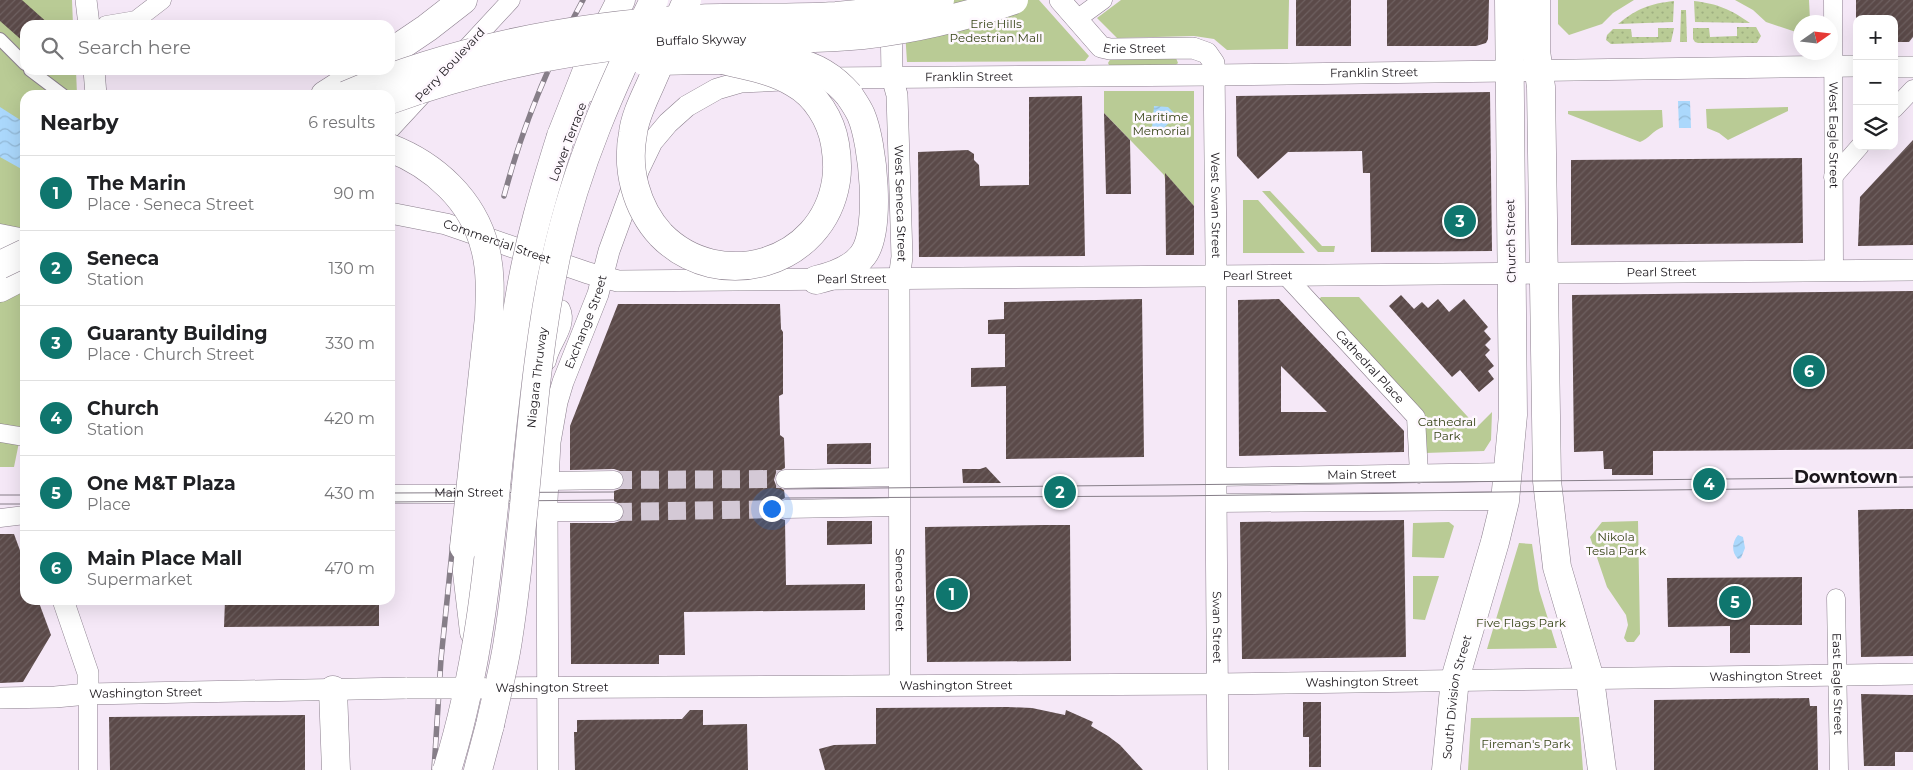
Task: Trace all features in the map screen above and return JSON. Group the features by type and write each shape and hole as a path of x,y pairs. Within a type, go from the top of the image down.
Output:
{"highway":[{"path":"395,50 463,0"},
{"path":"447,770 466,700 476,650 485,587 510,361 530,242 544,187 564,128 593,55 621,0"},
{"name":"Niagara Thruway","path":"478,770 508,642 543,325 556,256 571,199 601,111 617,74 654,0"},
{"path":"689,0 640,110 633,131 631,165 636,193 656,230 669,243 684,253 713,264 751,266 776,259 796,248 816,228 830,205 836,181 837,160 834,134 826,116 812,97 796,83 773,72 719,60"},
{"name":"Buffalo Skyway","path":"359,90 401,74 473,51 545,35 636,23 694,19 859,14 893,10 940,0"},
{"name":"Buffalo Skyway","path":"395,98 458,78 543,58 655,42 862,35 936,22 1014,0"},
{"name":"Church Street","path":"1507,485 1513,415 1509,0"},
{"path":"1536,0 1547,481 1557,567 1590,679 1602,770"},
{"path":"543,58 635,61 785,59 826,73 838,82 861,114 867,135 872,166 873,216 870,242 863,256 838,274 816,280"},
{"path":"333,90 356,75"},
{"path":"395,150 410,156 431,169 462,199 476,222 485,248 490,289 464,547 476,650"},
{"path":"0,265 20,255"},
{"path":"0,288 20,278"},
{"name":"South Division Street","path":"1446,770 1455,679 1495,542 1507,485"},
{"path":"334,690 336,770"}],"street":[{"path":"86,0 88,20"},
{"path":"136,20 162,0"},
{"name":"Perry Boulevard","path":"395,125 511,0"},
{"name":"Lower Terrace","path":"526,303 561,308 564,315 563,322 548,354 538,434 511,434 517,362 533,254 560,157 582,103 603,67 622,43 648,19 689,0"},
{"name":"West Seneca Street","path":"890,0 892,77 898,96 902,257 899,279 900,494"},
{"name":"Erie Street","path":"1060,0 1101,47 1110,49 1193,48 1207,53 1214,63 1214,75"},
{"path":"1077,19 1103,0"},
{"name":"West Eagle Street","path":"1833,0 1832,177 1834,270"},
{"path":"0,39 20,59"},
{"path":"1100,75 1101,47"},
{"name":"Franklin Street","path":"892,77 1214,75 1853,66"},
{"path":"1898,67 1913,67"},
{"path":"37,75 56,90"},
{"path":"94,75 96,90"},
{"name":"West Swan Street","path":"1214,75 1216,488"},
{"name":"Exchange Street","path":"548,770 547,497 550,442 557,402 563,382 598,294 609,251 639,169 652,142 687,106 717,89 741,82 806,78 892,77"},
{"path":"1898,105 1913,89"},
{"path":"1832,177 1856,150"},
{"name":"Commercial Street","path":"395,214 446,224 603,278"},
{"path":"0,233 20,237"},
{"path":"0,241 20,268"},
{"name":"Pearl Street","path":"603,278 618,281 816,280 1913,270"},
{"name":"Cathedral Place","path":"1285,275 1416,417 1418,474"},
{"path":"0,433 20,436"},
{"name":"Main Street","path":"1216,488 1418,474 1507,485"},
{"path":"785,478 900,494"},
{"name":"Main Street","path":"395,502 547,497 614,480"},
{"path":"1216,488 1507,485"},
{"name":"Swan Street","path":"1216,488 1218,770"},
{"name":"Main Street","path":"395,494 547,497 614,512"},
{"path":"785,509 900,494"},
{"name":"Seneca Street","path":"900,494 900,684"},
{"path":"0,518 20,516"},
{"name":"East Eagle Street","path":"1836,598 1840,770"},
{"path":"65,605 88,673 88,770"},
{"name":"Washington Street","path":"0,698 56,697 88,694 407,688 900,684 1217,684 1455,679 1913,674"}],"green space":[{"path":"0,0 72,0 73,20 20,20 20,75 76,75 77,90 20,90 20,438 14,467 0,467"},
{"name":"Erie Hills Pedestrian Mall","path":"903,0 1039,0 1089,56 1085,61 907,62"},
{"path":"1121,0 1289,0 1288,49 1227,50 1214,39 1194,36 1117,38 1097,18"},
{"path":"1558,0 1634,0 1613,13 1602,24 1569,35 1558,24"},
{"path":"1735,0 1809,0 1810,15 1793,15 1793,31 1766,22 1753,10"},
{"path":"1674,1 1673,22 1618,24 1644,8"},
{"path":"1694,1 1724,8 1750,23 1695,22"},
{"path":"1681,10 1686,10 1687,42 1680,42"},
{"path":"1737,27 1756,27 1761,36 1757,43 1698,43 1693,39 1693,28 1709,28 1710,37 1737,36"},
{"path":"1658,28 1674,28 1671,42 1611,44 1606,40 1607,35 1613,29 1631,29 1632,37 1658,37"},
{"path":"1111,58 1176,58 1178,63 1176,65 1110,67 1108,63"},
{"name":"Maritime Memorial","path":"1104,91 1194,91 1194,206 1169,178 1165,179 1164,175 1104,113"},
{"path":"1788,107 1788,111 1728,140 1719,133 1707,128 1706,109"},
{"path":"1662,110 1663,127 1640,142 1568,114 1568,111"},
{"path":"1262,191 1270,191 1322,246 1335,246 1334,252 1318,252"},
{"path":"1243,200 1258,200 1305,253 1243,253"},
{"name":"Cathedral Park","path":"1321,297 1359,297 1477,427 1492,412 1491,440 1484,451 1425,453 1424,415 1318,301"},
{"name":"Nikola Tesla Park","path":"1638,521 1640,634 1634,642 1627,642 1624,638 1628,625 1626,615 1607,587 1590,537 1602,522"},
{"path":"1449,522 1454,526 1444,558 1412,557 1413,523"},
{"name":"Five Flags Park","path":"1519,543 1532,544 1539,590 1557,648 1487,649"},
{"path":"1413,576 1439,576 1425,620 1413,619"},
{"name":"Fireman's Park","path":"1579,717 1583,770 1468,770 1471,718"}],"water":[{"path":"1678,101 1690,101 1691,128 1679,128"},
{"path":"1154,106 1168,107 1176,115 1164,128 1152,128"},
{"path":"0,107 20,120 20,168 0,157"},
{"path":"1738,535 1743,537 1745,548 1741,558 1738,559 1733,547"}],"building":[{"path":"0,0 22,0 44,20 20,20 20,39 0,21"},
{"path":"1296,0 1351,0 1351,46 1296,46"},
{"path":"1387,0 1489,0 1488,39 1486,43 1476,46 1387,46"},
{"path":"1856,0 1913,0 1913,37 1909,42 1898,42 1898,15 1856,15"},
{"path":"1490,92 1492,251 1371,252 1370,173 1363,173 1362,151 1288,152 1258,179 1237,156 1236,96"},
{"path":"1082,96 1085,256 919,257 918,152 968,150 974,154 974,160 979,165 980,186 1029,185 1029,97"},
{"path":"1104,113 1130,140 1131,194 1106,194"},
{"path":"1913,140 1913,245 1858,246 1860,197"},
{"path":"1802,158 1803,243 1571,245 1571,160"},
{"path":"1165,173 1194,206 1194,255 1166,255"},
{"path":"1913,291 1913,449 1653,451 1653,475 1612,475 1612,469 1604,469 1603,451 1574,452 1572,295"},
{"path":"1401,295 1414,309 1422,302 1428,308 1438,299 1449,312 1464,299 1488,327 1484,331 1491,339 1485,345 1490,350 1485,355 1494,366 1488,371 1494,379 1479,392 1460,370 1452,377 1389,306"},
{"path":"1142,299 1144,457 1006,459 1006,386 971,387 971,368 1005,367 1005,334 988,334 988,320 1004,319 1004,302"},
{"path":"1279,299 1404,431 1404,452 1239,456 1238,300","holes":["1281,366 1327,412 1281,412"]},
{"path":"618,304 780,304 781,329 783,332 783,394 779,396 780,435 784,438 785,468 776,473 774,480 776,485 784,490 785,498 776,503 774,510 779,518 785,520 786,585 865,584 865,610 684,612 685,655 659,655 659,664 571,664 570,523 614,523 620,521 625,512 623,506 614,501 614,491 620,489 625,480 620,471 614,469 570,470 570,426"},
{"path":"871,443 871,464 827,464 827,444"},
{"path":"986,467 1001,483 963,483 962,469"},
{"path":"1913,509 1913,656 1861,657 1858,510"},
{"path":"1404,520 1406,657 1242,659 1240,522"},
{"path":"827,521 872,521 872,544 827,545"},
{"path":"1070,525 1071,661 927,662 925,527"},
{"path":"0,534 14,534 20,550 20,605 40,605 51,635 23,682 0,683"},
{"path":"1802,577 1802,625 1750,625 1750,653 1730,653 1730,626 1668,627 1667,578"},
{"path":"225,605 379,605 379,626 224,627"},
{"path":"1861,694 1913,695 1913,752 1895,752 1895,766 1864,766"},
{"path":"1809,698 1810,706 1817,706 1818,770 1654,770 1654,700"},
{"path":"1303,702 1321,702 1321,767 1309,767 1309,737 1303,737"},
{"path":"876,708 1032,708 1065,715 1066,710 1093,722 1091,726 1120,745 1143,770 825,770 819,749 834,745 876,744"},
{"path":"690,710 703,710 703,725 747,724 748,770 575,770 574,732 577,732 577,720 682,719"},
{"path":"305,715 305,770 110,770 109,717"}],"tunnel":[{"path":"614,480 785,479"},
{"path":"614,512 785,509"}],"tram line":[{"path":"784,489 1913,477"},
{"path":"785,498 1168,496 1913,487"},
{"path":"395,493 614,492"},
{"path":"0,495 20,495"},
{"path":"395,502 614,500"},
{"path":"0,504 20,504"}],"railway":[{"path":"504,196 528,120 548,71 583,0"},
{"path":"434,770 441,659 454,532"}],"place":[{"name":"Guaranty Building","path":"1460,221"},
{"name":"Main Place Mall","path":"1809,371"},
{"name":"Church","path":"1709,484"},
{"name":"Seneca","path":"1060,492"},
{"name":"The Marin","path":"952,594"},
{"name":"One M&T Plaza","path":"1735,602"}],"district":[{"name":"Downtown","path":"1846,477"}]}
